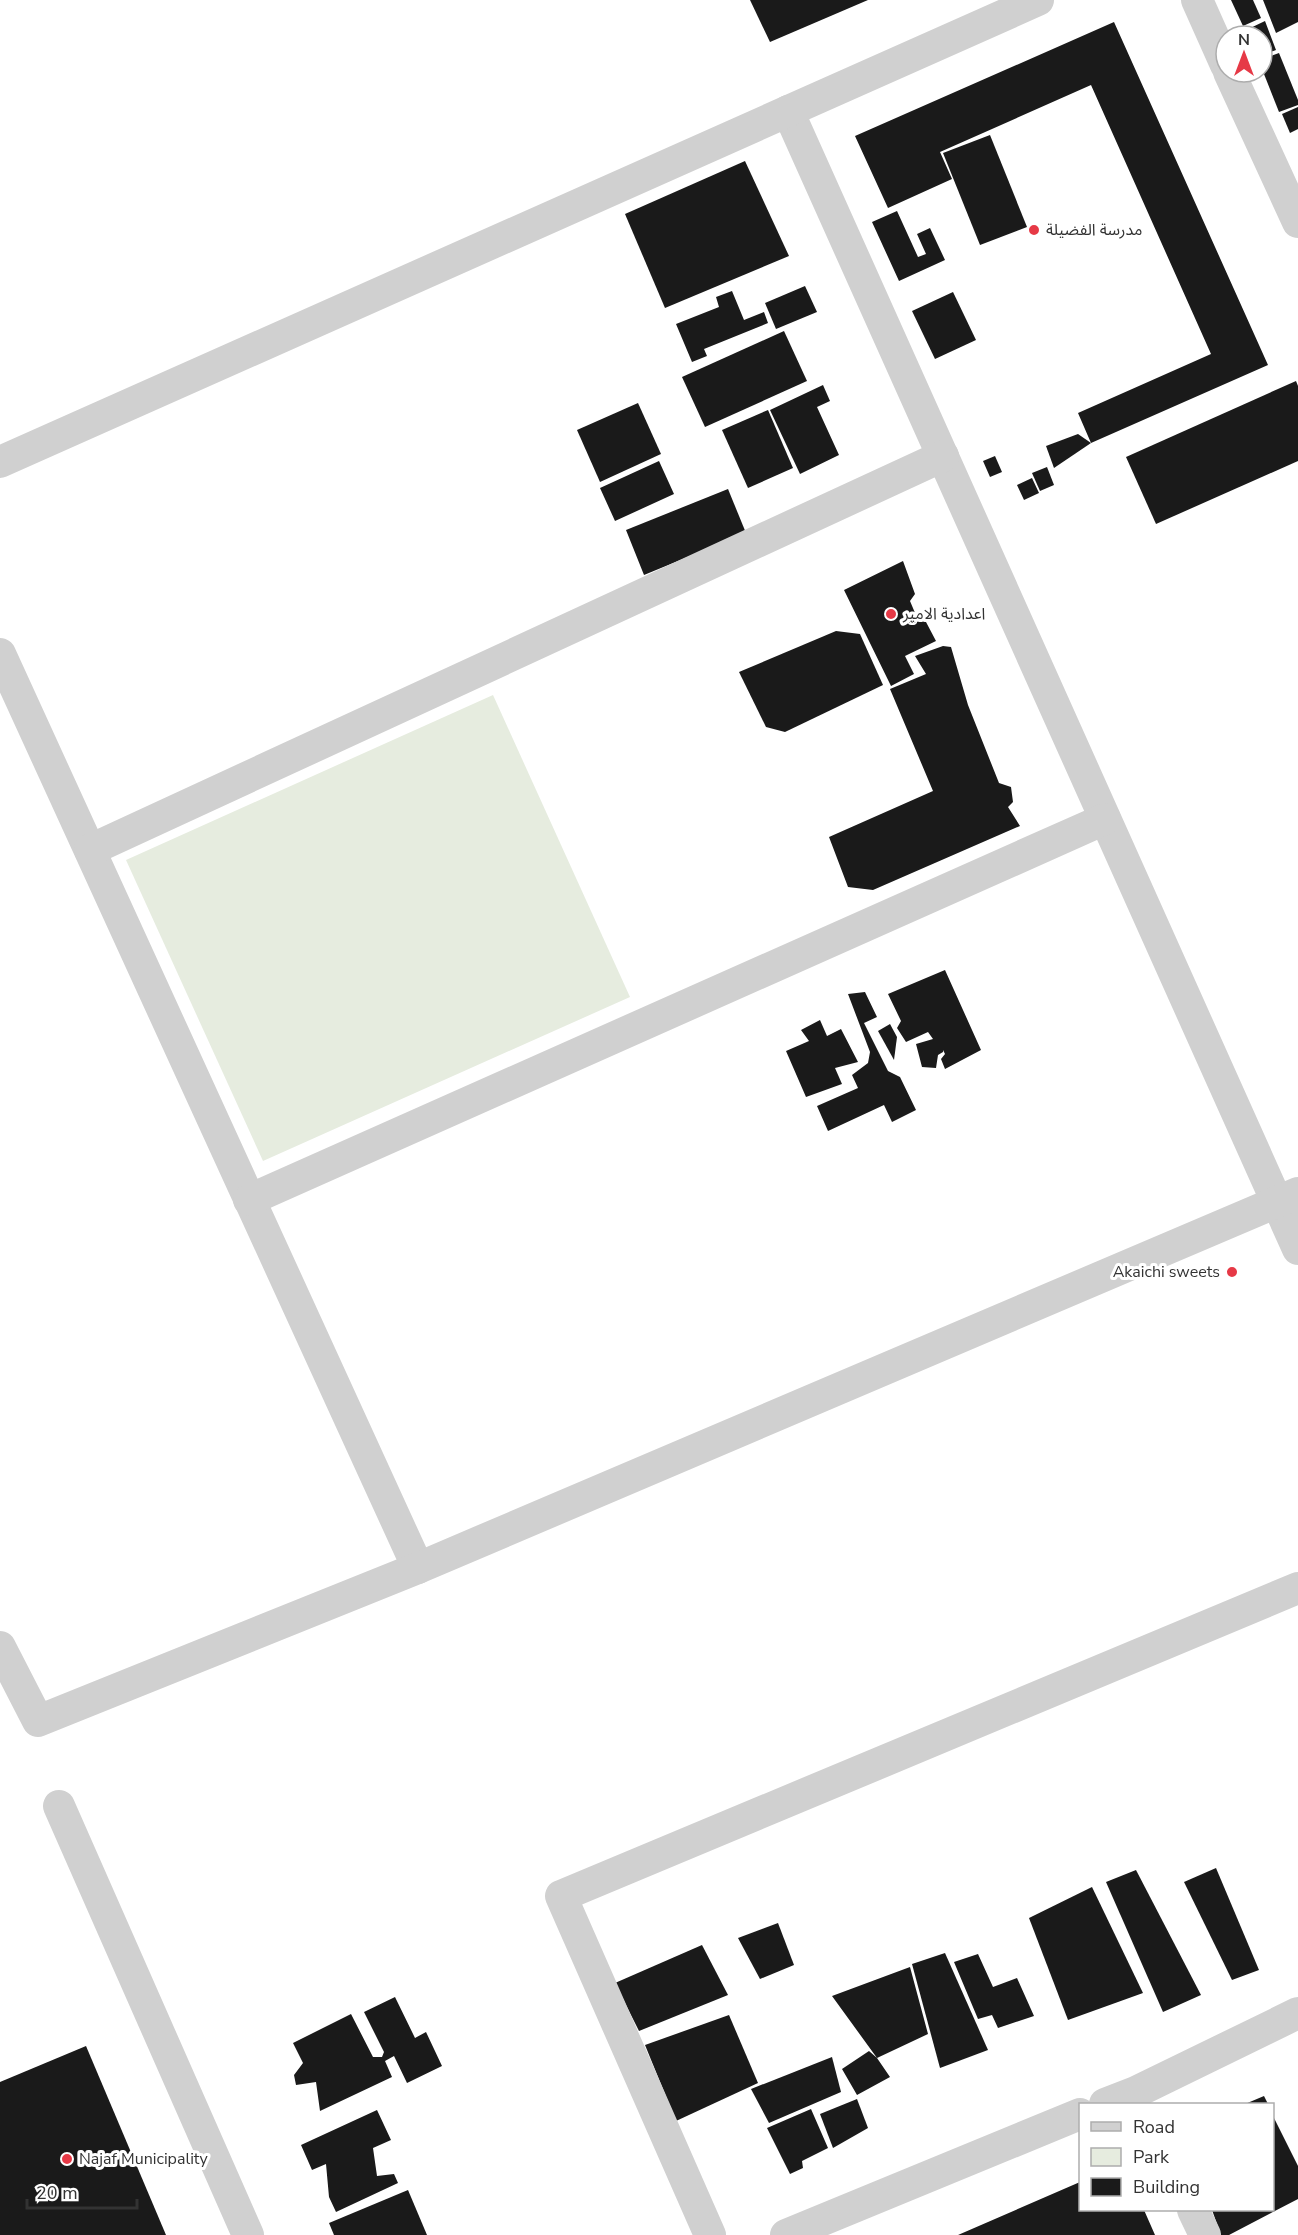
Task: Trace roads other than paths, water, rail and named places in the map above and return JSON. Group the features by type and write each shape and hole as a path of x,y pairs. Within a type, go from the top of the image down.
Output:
{"street":[{"path":"0,462 1038,0"},
{"path":"1197,0 1214,38"},
{"path":"1235,84 1298,222"},
{"path":"788,111 1105,819 1287,1198 1298,1250"},
{"path":"90,850 943,456"},
{"path":"0,654 418,1568"},
{"path":"249,1200 1105,819"},
{"path":"0,1647 38,1721 418,1568 1287,1198"},
{"path":"710,2235 561,1896 1298,1588"},
{"path":"59,1806 248,2235"},
{"path":"1111,2103 1139,2098 1298,2013"},
{"path":"786,2235 1079,2115"},
{"path":"1193,2211 1205,2235"}],"place":[{"name":"مدرسة الفضيلة","path":"1034,230"},
{"name":"اعدادية الامير","path":"891,614"},
{"name":"Akaichi sweets","path":"1232,1272"},
{"name":"Najaf Municipality","path":"67,2159"}]}
